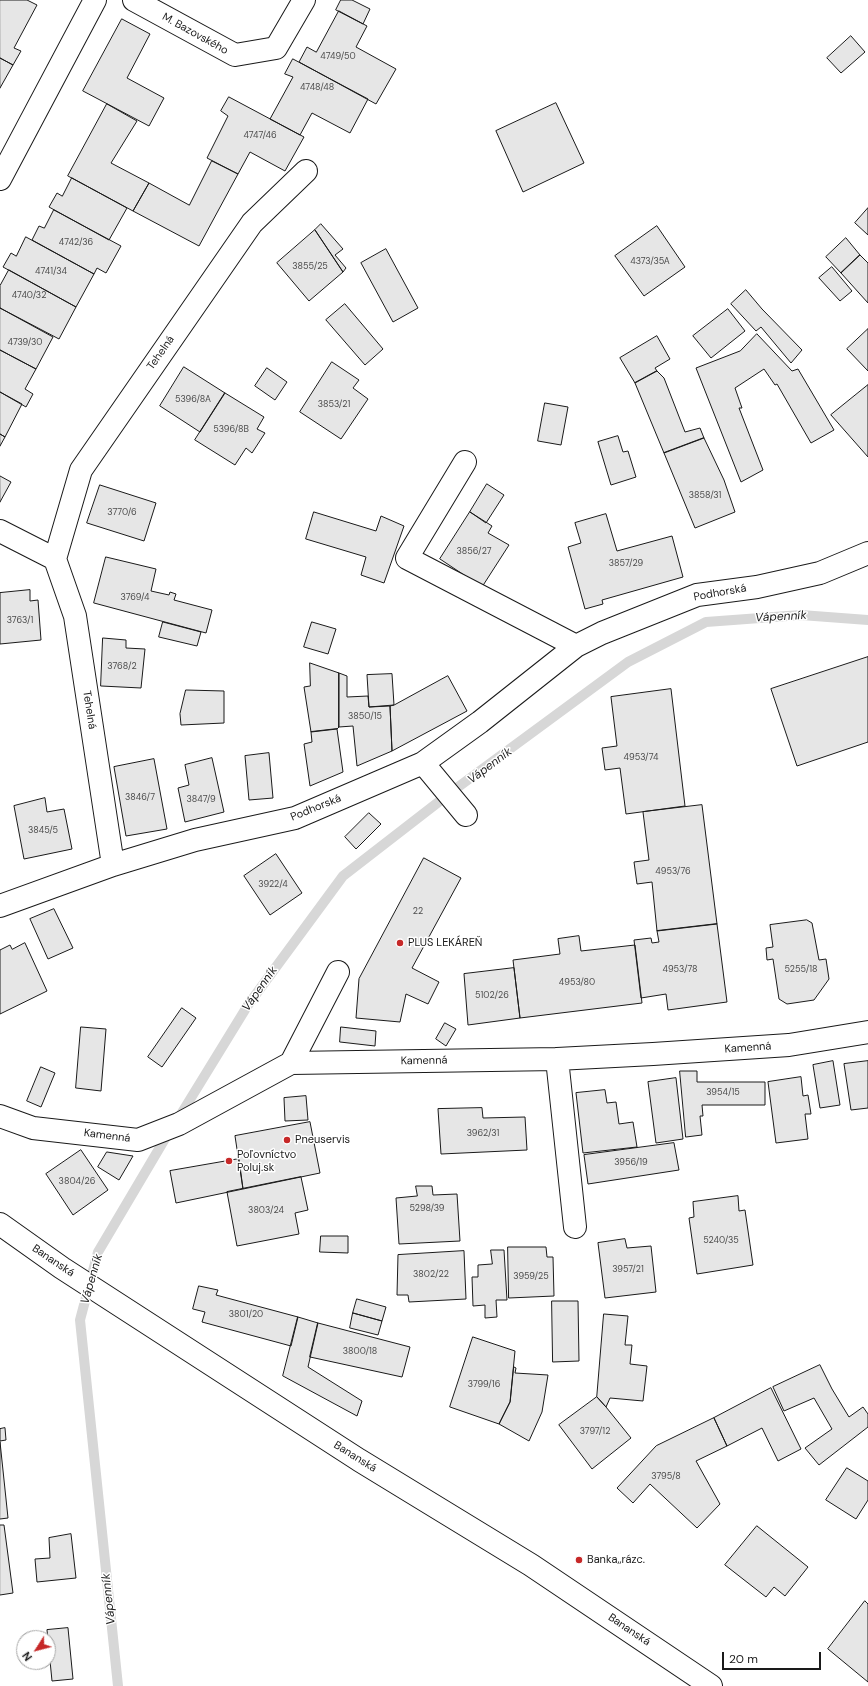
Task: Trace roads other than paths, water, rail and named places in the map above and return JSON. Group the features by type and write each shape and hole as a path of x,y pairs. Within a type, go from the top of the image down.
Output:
{"street":[{"path":"0,179 95,0"},
{"name":"M. Bazovského","path":"134,0 235,55 276,48 304,0"},
{"name":"Tehelná","path":"113,865 75,616 55,559 81,470 252,223 306,171"},
{"path":"465,462 407,558 576,646"},
{"path":"0,531 55,559"},
{"name":"Podhorská","path":"0,906 113,865 195,840 295,818 423,763 480,722 576,646 697,595 757,587 820,573 868,553"},
{"path":"423,763 466,815"},
{"path":"291,1063 338,972"},
{"name":"Kamenná","path":"0,1116 33,1128 138,1140 179,1124 291,1063 557,1059 789,1046 868,1032"},
{"path":"557,1059 575,1227"},
{"name":"Bananská","path":"0,1224 62,1268 359,1460 531,1565 712,1686"}],"waterway":[{"name":"Vápenník","path":"178,1119 248,1005 343,876 454,790 628,662 706,622 801,615 868,620"},
{"name":"Vápenník","path":"118,1686 80,1320 98,1252 169,1132"}],"place":[{"name":"PLUS LEKÁREŇ","path":"400,943"},
{"name":"Pneuservis","path":"287,1140"},
{"name":"Poľovníctvo Poluj.sk","path":"229,1161"},
{"name":"Banka,,rázc.","path":"579,1560"}]}
